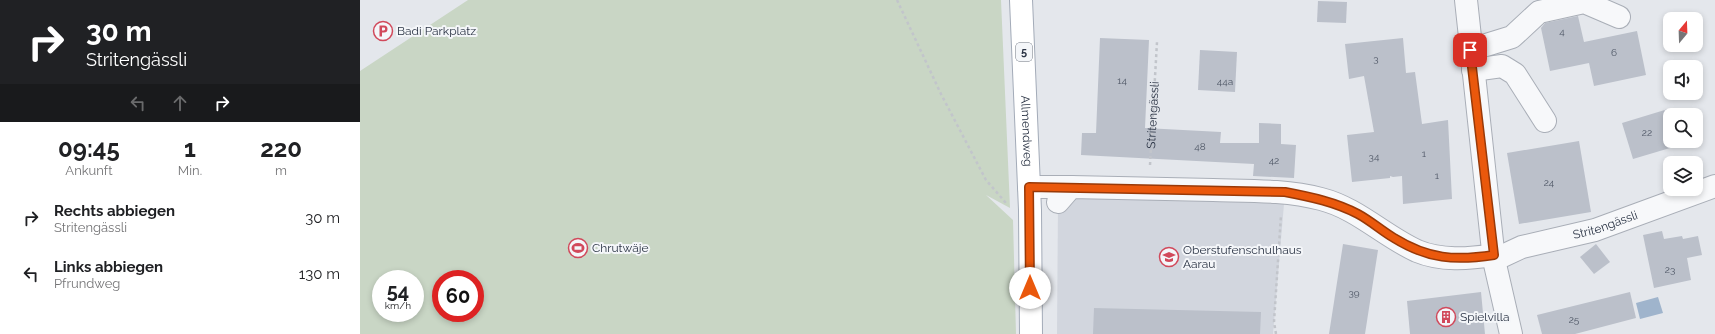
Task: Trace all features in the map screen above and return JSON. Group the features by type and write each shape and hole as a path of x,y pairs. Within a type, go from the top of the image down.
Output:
{"main road":[{"name":"Allmendweg","path":"1021,0 1030,210 1031,334"}],"street":[{"path":"1466,0 1494,258 1511,334"},
{"path":"1472,60 1512,37 1539,12 1584,2 1619,17"},
{"path":"1472,60 1502,66 1515,74 1545,121"},
{"name":"Stritengässli","path":"1029,187 1065,194 1149,189 1283,192 1323,199 1358,214 1394,238 1418,251 1445,258 1471,259 1494,258 1522,247 1595,230 1715,186"}],"path":[{"path":"897,0 941,94 986,180 1010,208 1030,210"},
{"name":"Stritengässli","path":"1149,189 1157,42"},
{"path":"1276,334 1274,322 1283,192"}],"shaded area":[{"name":"Oberstufenschulhaus Aarau","path":"1071,187 1285,192 1273,334 1057,334 1058,202"}],"green space":[{"path":"468,0 1001,0 1010,208 986,195 1013,220 1016,334 360,334 360,71"}],"water":[{"path":"1658,297 1663,313 1640,319 1636,303"}],"building":[{"path":"1318,1 1347,2 1346,23 1317,22"},
{"path":"1578,16 1584,42 1637,31 1646,75 1594,86 1589,63 1550,71 1541,28 1545,23"},
{"path":"1100,38 1149,40 1145,128 1221,132 1220,143 1259,143 1259,123 1281,124 1281,144 1296,145 1294,178 1253,176 1254,164 1081,155 1082,133 1096,133"},
{"path":"1403,38 1406,73 1415,72 1422,124 1448,120 1452,199 1403,204 1402,176 1390,176 1390,178 1352,182 1347,135 1374,132 1364,76 1349,79 1345,44"},
{"path":"1200,50 1237,52 1235,92 1198,90"},
{"path":"1663,111 1663,148 1670,148 1633,159 1622,123"},
{"path":"1579,141 1591,212 1519,224 1507,153"},
{"path":"1662,231 1664,239 1682,236 1683,239 1698,236 1702,255 1687,258 1691,280 1654,288 1643,235"},
{"path":"1343,244 1378,250 1365,334 1329,334"},
{"path":"1596,244 1610,262 1594,274 1580,257"},
{"name":"Spielvilla","path":"1481,292 1485,334 1410,334 1407,301"},
{"path":"1630,292 1636,318 1575,334 1542,334 1537,315"},
{"path":"1094,308 1261,312 1260,334 1093,334"}],"place":[{"name":"Badi Parkplatz","path":"383,31"},
{"name":"Chrutwäje","path":"578,248"},
{"name":"Oberstufenschulhaus Aarau","path":"1169,257"},
{"name":"Spielvilla","path":"1446,317"}],"route":[{"path":"1030,288 1029,187 1285,192 1323,199 1358,214 1394,238 1418,251 1445,258 1471,259 1494,255 1470,50"}]}
